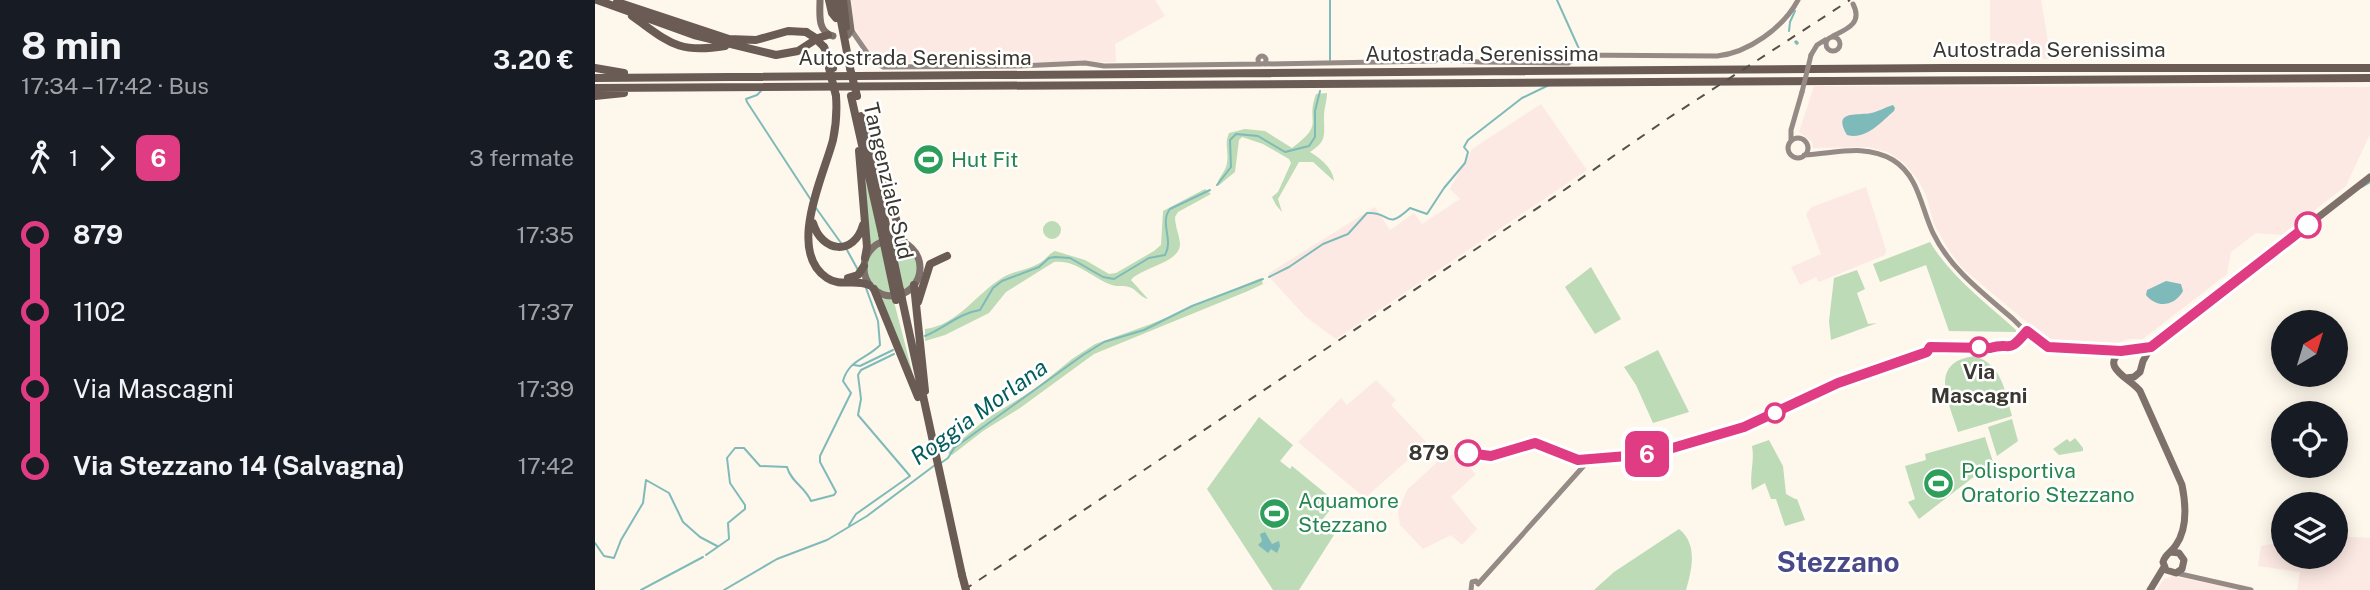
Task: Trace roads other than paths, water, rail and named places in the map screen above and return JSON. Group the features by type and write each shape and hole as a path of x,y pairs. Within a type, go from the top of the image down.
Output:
{"highway":[{"path":"597,0 689,33 735,46 783,55 797,51 818,38 831,36"},
{"path":"611,0 729,39 748,40 788,31 814,37 831,68 838,96 839,129 813,223 814,253 825,271 851,278 858,275 865,262 867,247 859,118"},
{"name":"Tangenziale Sud","path":"833,0 848,66"},
{"name":"Tangenziale Sud","path":"833,0 966,590"},
{"path":"845,0 848,66"},
{"path":"621,9 660,38 685,48 700,50 760,44 785,36 805,34"},
{"path":"595,68 615,73 722,77"},
{"name":"Autostrada Serenissima","path":"595,78 1929,68 2370,68"},
{"name":"Autostrada Serenissima","path":"595,88 2370,78"},
{"path":"595,96 691,92 735,87"},
{"path":"838,96 833,137 810,222 810,248 815,267 828,279 840,283 857,282 871,287 926,415"},
{"path":"859,118 904,242"},
{"path":"813,223 819,238 825,243 841,247 856,240 864,216"},
{"path":"916,309 930,264 947,256"},
{"path":"914,285 926,415"}],"main road":[{"path":"820,0 821,27 831,36"},
{"path":"845,0 852,33"},
{"path":"2140,391 2143,361 2151,347 2370,177"},
{"path":"881,242 904,242 915,252 920,263 920,274 908,292 886,296 871,287 865,262 870,250 881,242"},
{"path":"2151,347 2121,351 2114,364 2117,372 2140,391 2182,485 2186,507 2178,542 2164,559 2170,571"},
{"path":"2136,350 2143,361"},
{"path":"2124,377 2136,376 2142,370"},
{"path":"2152,590 2170,571 2183,566 2184,560 2178,542"},
{"path":"2171,552 2181,555"}],"street":[{"path":"852,33 872,61 883,67 1085,63 1129,66 1262,61 1400,62 1435,57 1480,62 1545,62 1592,54 1717,56 1749,46 1782,22 1798,0"},
{"path":"1853,4 1857,13 1855,21 1844,31 1816,47 1811,55 1794,122 1794,139 1788,148 1790,154 1796,158 1819,153 1861,150 1878,153 1901,166 1920,193 1934,236 1948,259 2028,333 2048,347 2121,351"},
{"path":"1827,48 1825,42 1833,38"},
{"path":"1816,47 1837,50 1839,46 1833,38"},
{"path":"1794,139 1804,141 1807,147 1819,153"},
{"path":"1804,155 1807,147"},
{"path":"1476,585 1589,460 1652,454 1744,427 1834,385 1931,350 2015,349 2028,333"},
{"path":"2094,351 2107,356 2114,364"},
{"path":"2183,566 2186,575"},
{"path":"2170,571 2252,590"}],"water":[{"path":"1893,105 1894,111 1867,133 1847,135 1843,127 1844,118"},
{"path":"2166,281 2181,284 2183,291 2171,303 2160,304 2146,295 2147,290"},
{"path":"1265,532 1272,544 1279,541 1277,553 1271,549 1268,553 1258,545 1262,541 1260,534"}],"waterway":[{"path":"1330,0 1330,60"},
{"name":"Roggia Morlana","path":"1557,0 1580,51"},
{"name":"Roggia Morlana","path":"1789,31 1795,11"},
{"name":"Roggia Morlana","path":"1269,277 1323,244 1348,234 1367,213 1375,213 1392,220 1410,208 1427,214 1465,163 1468,152 1464,147 1468,140 1522,98 1549,85"},
{"path":"761,91 746,99 747,102 811,200"},
{"path":"1217,185 1231,167 1230,140 1236,134 1258,136 1285,152 1309,146 1315,137 1315,111 1320,91"},
{"path":"2362,187 2370,182"},
{"path":"925,336 965,314 980,310 993,288 1002,281 1039,267 1049,258 1070,258 1103,277 1114,279 1149,258 1165,255 1168,243 1166,220 1170,209 1210,190"},
{"path":"816,208 841,243"},
{"path":"847,250 858,270"},
{"name":"Roggia Morlana","path":"941,463 954,448 1104,342 1144,330 1192,306 1263,279"},
{"path":"706,555 729,539 728,523 745,509 730,483 727,458 735,448 744,448 760,466 787,467 811,501 834,495 836,492 820,462 820,456 851,393 843,381 849,368 880,345 878,321 866,288"},
{"path":"854,365 860,366 893,350"},
{"path":"849,525 856,514 910,476 858,415 861,399 858,375 861,370 894,354"},
{"name":"Roggia Morlana","path":"724,590 777,559 827,540 867,516 935,465"},
{"path":"595,543 604,556 614,558 621,540 643,503 646,480 669,493 683,522 700,537 717,546"},
{"path":"641,590 703,557"}],"railway":[{"path":"964,590 1667,119 1850,0"}],"place":[{"name":"Hut Fit","path":"928,160"},
{"name":"Via Mascagni","path":"1979,347"},
{"name":"879","path":"1468,453"},
{"name":"Polisportiva Oratorio Stezzano","path":"1938,483"},
{"name":"Aquamore Stezzano","path":"1275,513"}],"district":[{"name":"Stezzano","path":"1838,562"}]}
